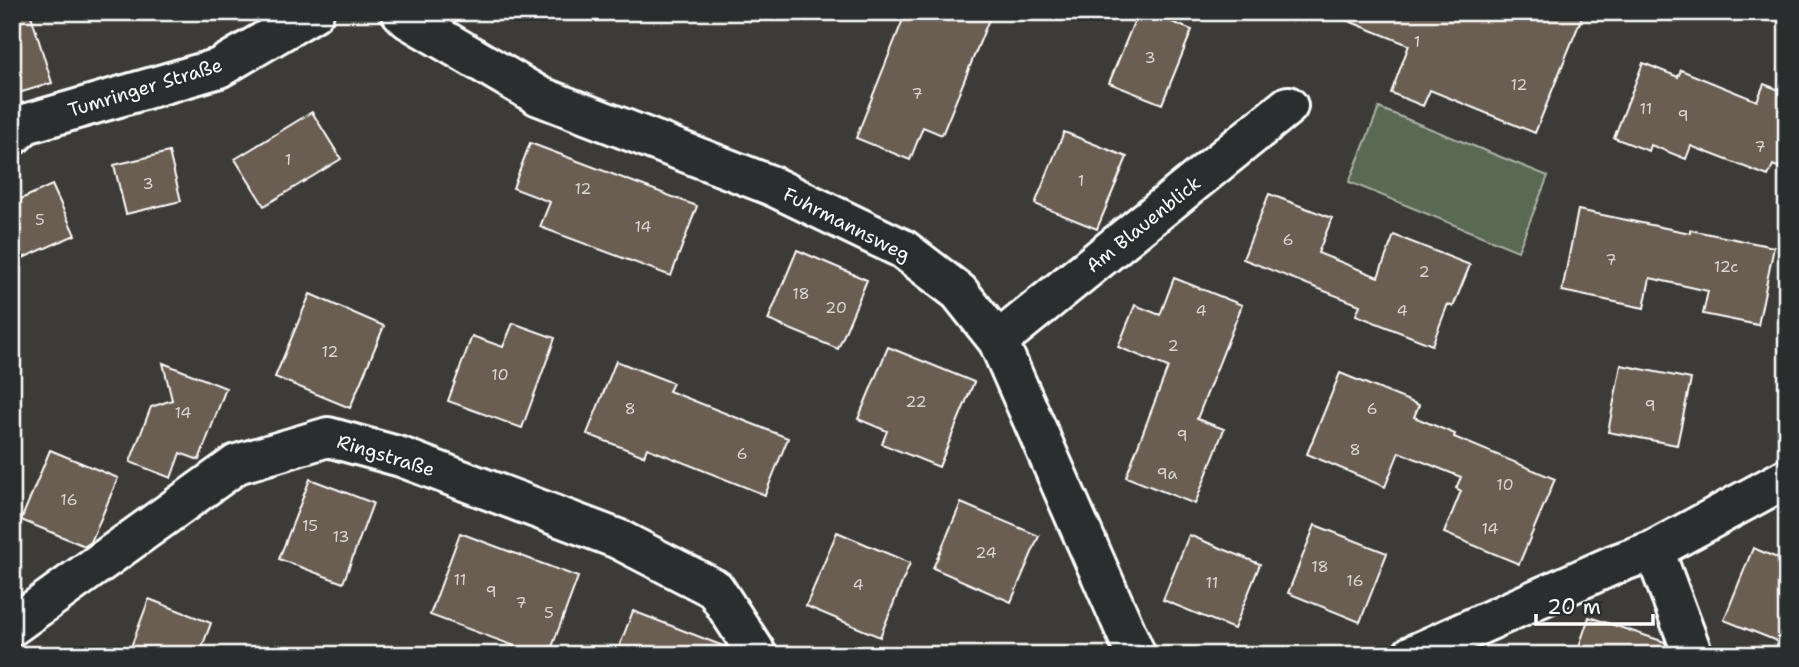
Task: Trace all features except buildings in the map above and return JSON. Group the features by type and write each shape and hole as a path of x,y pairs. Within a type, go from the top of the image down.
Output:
{"street":[{"name":"Tumringer Straße","path":"12,136 25,124 219,68 314,12"},
{"name":"Fuhrmannsweg","path":"401,12 408,19 539,96 770,186 903,249 958,292 998,341 1136,655"},
{"name":"Am Blauenblick","path":"998,341 1288,106"},
{"name":"Ringstraße","path":"12,626 237,464 328,437 401,457 618,539 715,589 755,655"},
{"path":"1412,655 1612,565 1654,550 1786,479"},
{"path":"1654,550 1693,655"}],"green space":[{"path":"1379,108 1548,176 1518,251 1349,182"}]}
